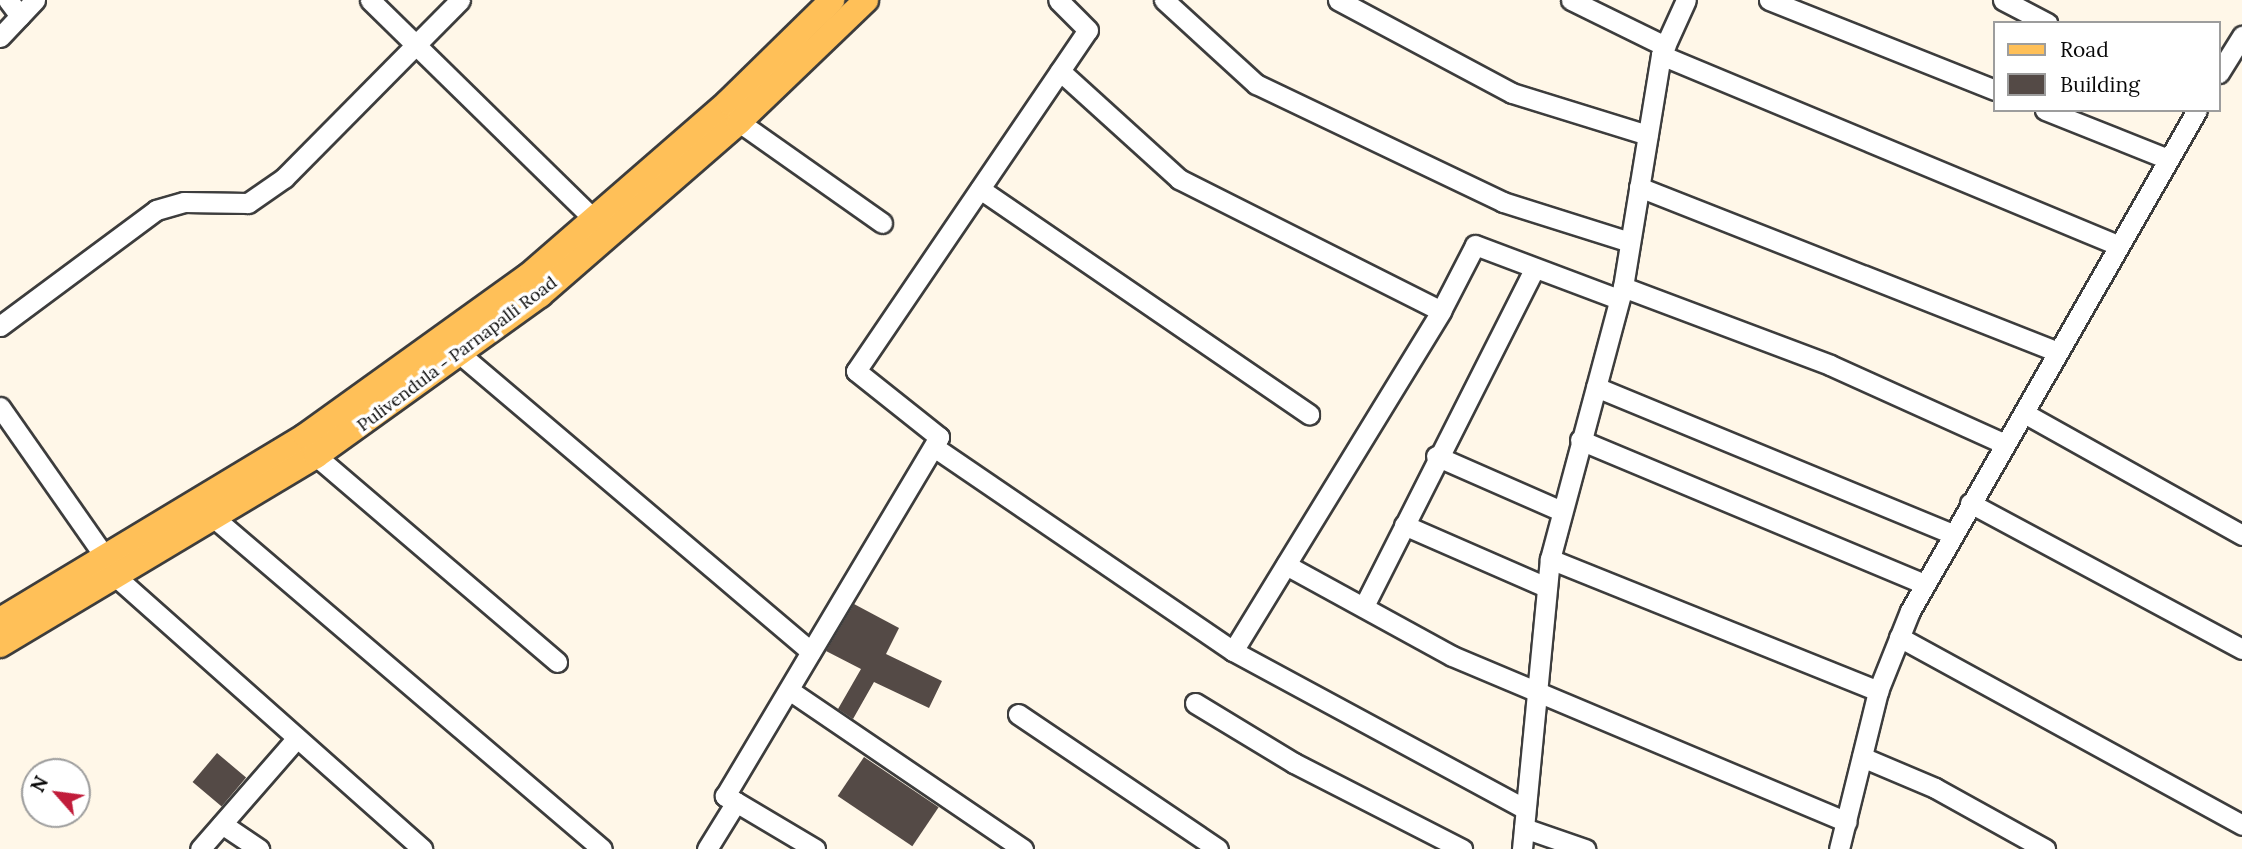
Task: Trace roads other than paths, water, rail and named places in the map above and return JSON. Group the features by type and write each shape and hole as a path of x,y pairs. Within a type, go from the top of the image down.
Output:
{"main road":[{"name":"Pulivendula - Parnapalli Road","path":"0,620 213,517 316,456 460,354 602,228 832,0"},
{"name":"Pulivendula - Parnapalli Road","path":"0,645 110,567 379,387 602,228 740,122 866,0"}],"street":[{"path":"8,0 20,16"},
{"path":"0,37 35,0"},
{"path":"370,0 602,228"},
{"path":"0,326 156,210 184,202 247,203 344,123 460,0"},
{"path":"815,849 725,796 939,437 856,372 1088,30 1058,0"},
{"path":"1164,0 1256,84 1503,202 1630,242"},
{"path":"1338,0 1512,93 1648,135"},
{"path":"1571,0 1663,51 2117,246"},
{"path":"1522,849 1534,690 1550,559 1621,293 1663,51 1686,0"},
{"path":"1769,0 1994,90"},
{"path":"2003,0 2043,21"},
{"path":"2221,70 2242,36"},
{"path":"1060,71 1179,179 1441,311"},
{"path":"2050,112 2168,159"},
{"path":"1839,849 1878,691 1899,637 1952,534 2196,112"},
{"path":"740,122 882,223"},
{"path":"1639,187 2057,352"},
{"path":"980,190 1309,414"},
{"path":"1233,651 1441,311 1475,245 1532,271 1621,293 1830,365 2005,444"},
{"path":"1364,606 1436,456 1532,271"},
{"path":"460,354 811,652"},
{"path":"1596,387 1952,534"},
{"path":"0,407 110,567 422,849"},
{"path":"2024,413 2242,535"},
{"path":"1580,440 1925,584"},
{"path":"934,447 1233,651 1524,818 1585,849"},
{"path":"316,456 557,662"},
{"path":"1436,456 1561,511"},
{"path":"1970,503 2242,649"},
{"path":"213,517 602,849"},
{"path":"1404,525 1546,587"},
{"path":"1550,559 1878,691"},
{"path":"1286,565 1452,656 1846,822"},
{"path":"1899,637 2242,824"},
{"path":"789,690 1023,849"},
{"path":"1195,703 1294,763 1462,849"},
{"path":"1018,714 1218,849"},
{"path":"200,849 297,738"},
{"path":"1862,757 1935,788 2045,849"},
{"path":"707,849 736,803"},
{"path":"222,824 259,849"}]}
